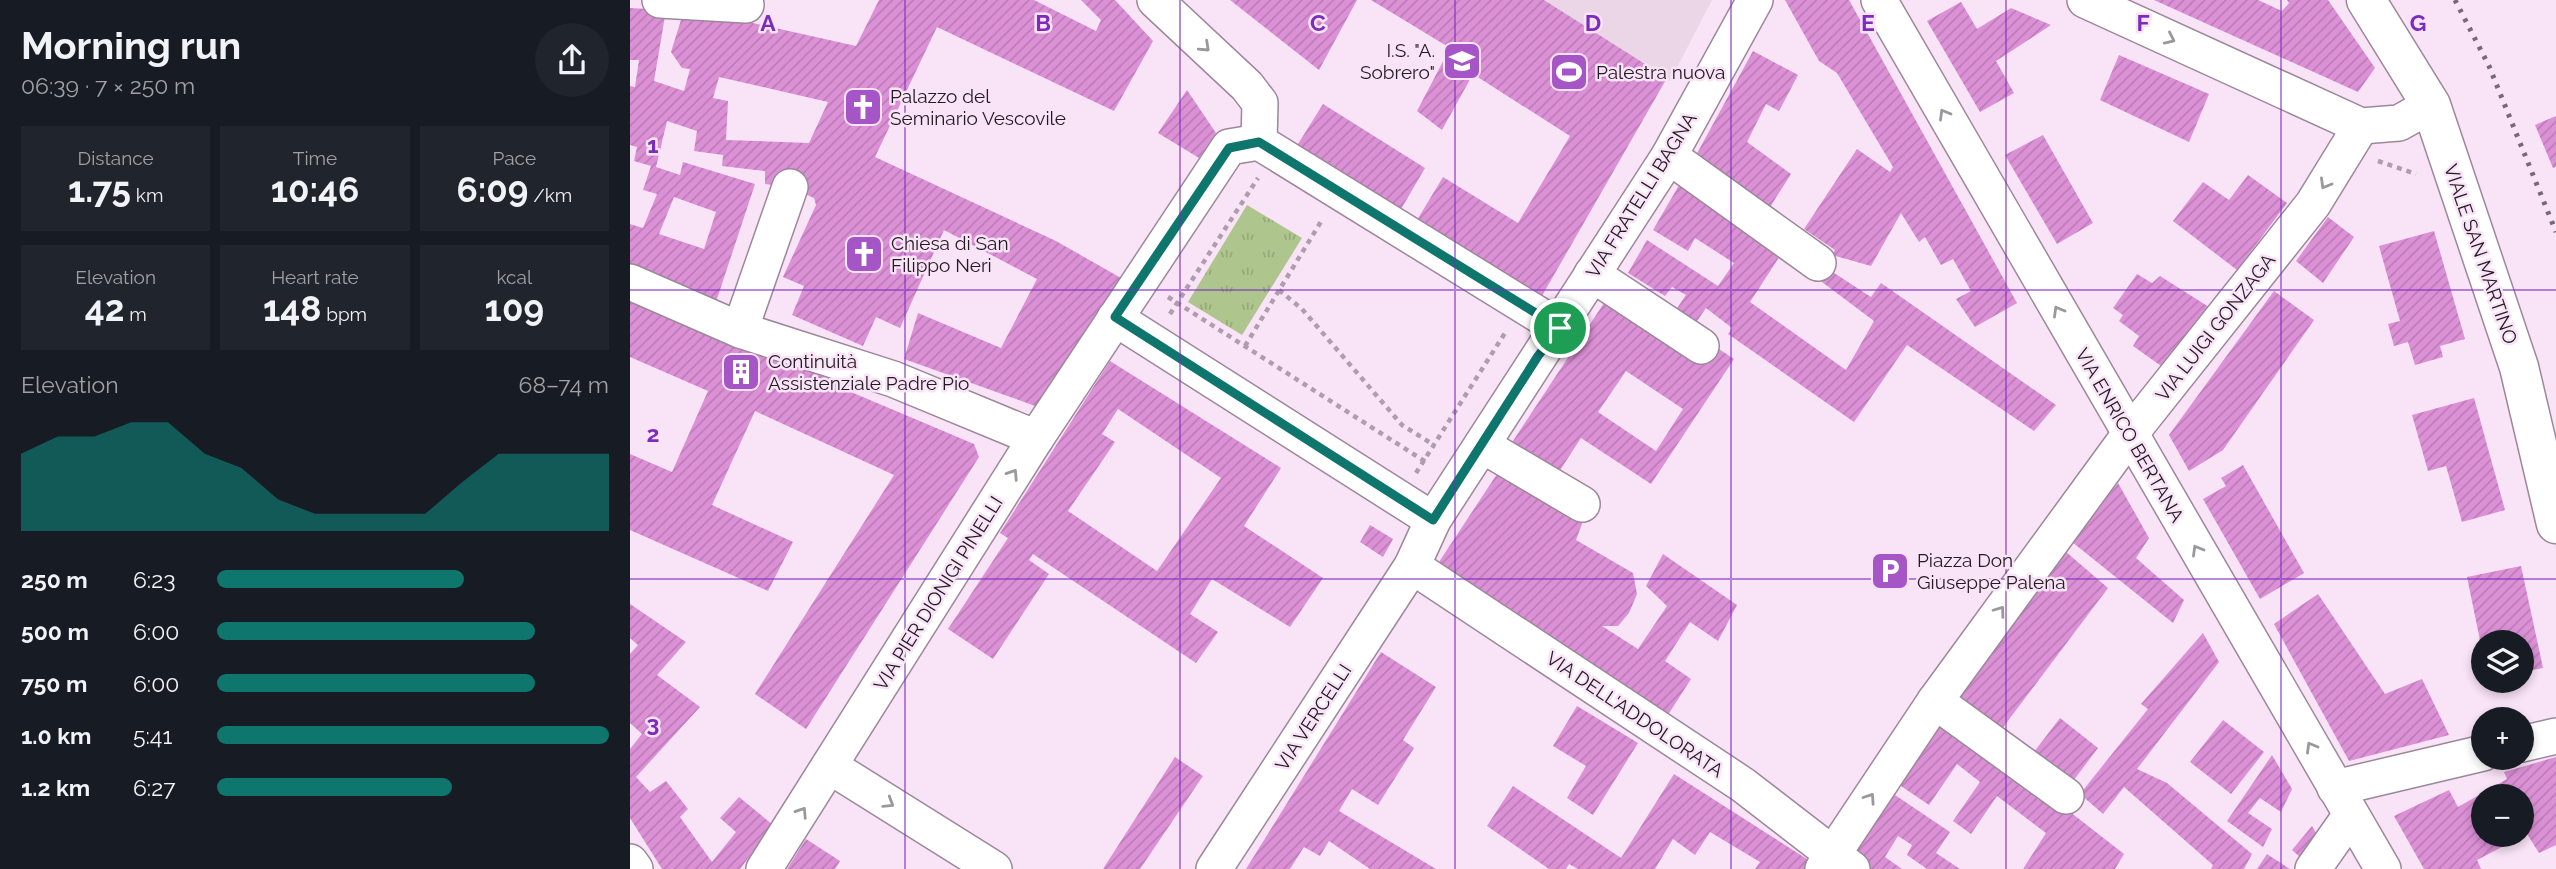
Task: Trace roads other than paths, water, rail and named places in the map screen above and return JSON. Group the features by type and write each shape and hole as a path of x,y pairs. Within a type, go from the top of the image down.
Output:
{"main road":[{"name":"VIALE SAN MARTINO","path":"2366,0 2431,105 2519,367 2556,524"}],"street":[{"path":"660,0 746,5"},
{"path":"1155,0 1247,86 1260,103 1267,147 1560,328"},
{"name":"VIA FRATELLI BAGNA","path":"1412,566 1433,520 1460,482 1538,356 1560,328 1669,156 1755,0"},
{"name":"VIA ENRICO BERTANA","path":"1879,0 2383,869"},
{"path":"2085,0 2361,126 2399,123 2431,105"},
{"name":"VIA LUIGI GONZAGA","path":"1836,864 1935,701 2130,434 2314,204 2361,126"},
{"name":"VIA PIER DIONIGI PINELLI","path":"764,869 831,767 936,593 1140,279 1229,148 1267,147"},
{"path":"1669,156 1818,263"},
{"path":"740,330 790,187"},
{"path":"1592,274 1701,346"},
{"path":"630,282 740,330 893,379 1036,438"},
{"path":"1115,317 1433,520"},
{"path":"1482,445 1582,504"},
{"name":"VIA DELL'ADDOLORATA","path":"1412,566 1743,785 1836,864"},
{"name":"VIA VERCELLI","path":"1214,869 1412,566"},
{"path":"1935,701 2066,796"},
{"path":"2534,741 2556,736"},
{"path":"2313,869 2343,801 2471,757"},
{"path":"831,767 994,869"},
{"path":"630,862 635,869"}],"railway":[{"path":"2455,0 2489,66 2556,232"}],"place":[{"name":"I.S. \"A. Sobrero\"","path":"1462,61"},
{"name":"Palestra nuova","path":"1569,72"},
{"name":"Palazzo del Seminario Vescovile","path":"863,107"},
{"name":"Chiesa di San Filippo Neri","path":"864,254"},
{"name":"Continuità Assistenziale Padre Pio","path":"741,372"},
{"name":"Piazza Don Giuseppe Palena","path":"1890,571"}]}
